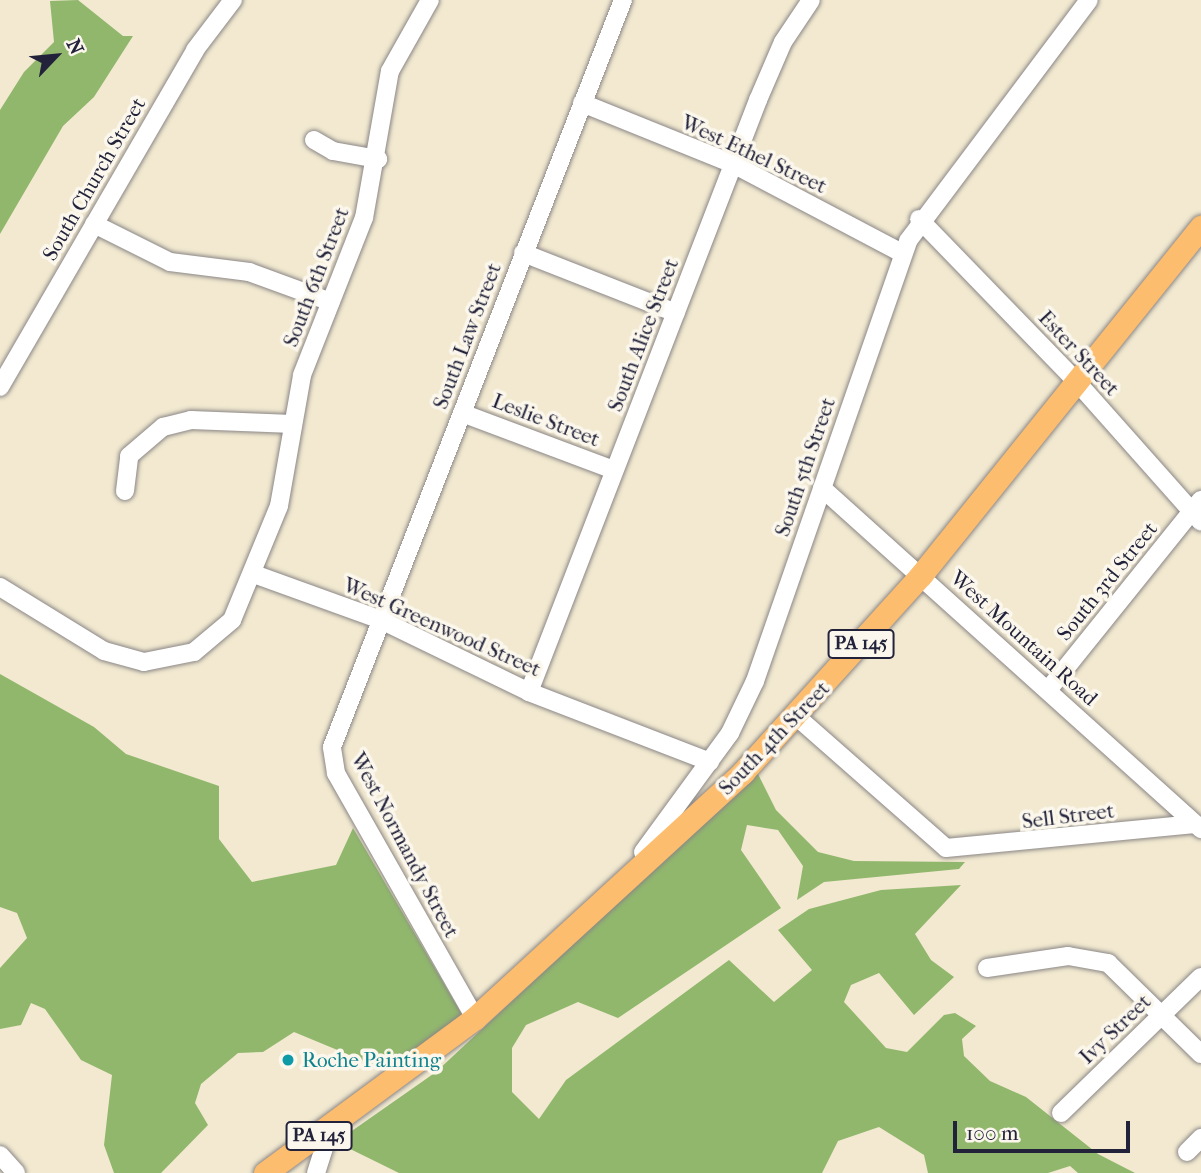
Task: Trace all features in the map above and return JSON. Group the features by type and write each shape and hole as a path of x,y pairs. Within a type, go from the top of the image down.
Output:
{"main road":[{"name":"South 4th Street","path":"330,1129 475,1018 560,946 797,717 921,575 1201,227"},
{"name":"PA 145","path":"265,1173 330,1129"}],"street":[{"name":"South Church Street","path":"0,385 195,50 233,0"},
{"name":"South 6th Street","path":"254,574 279,506 302,375 364,218 378,159 390,71 430,0"},
{"name":"South Law Street","path":"354,689 623,0"},
{"name":"South Alice Street","path":"529,692 733,164 783,42 811,0"},
{"name":"South 5th Street","path":"560,946 645,850 710,762 755,681 902,253 919,219 1089,0"},
{"name":"West Ethel Street","path":"582,103 733,164 902,253"},
{"path":"314,140 333,151 378,159"},
{"name":"Ester Street","path":"919,219 1198,511"},
{"path":"94,224 170,262 249,272 331,302"},
{"path":"523,253 676,313"},
{"name":"Leslie Street","path":"462,413 614,470"},
{"path":"125,491 129,456 163,427 191,420 293,424"},
{"name":"West Mountain Road","path":"822,488 1198,826"},
{"name":"South 3rd Street","path":"1048,690 1198,511"},
{"path":"0,587 104,651 144,662 177,658 210,642 238,612 254,574"},
{"name":"West Greenwood Street","path":"254,574 381,620 529,692 710,762"},
{"name":"West Normandy Street","path":"354,689 332,747 336,774 475,1018"},
{"name":"Sell Street","path":"797,717 946,848 1198,826"},
{"path":"987,968 1094,958 1120,971 1201,1054"},
{"name":"Ivy Street","path":"1061,1113 1201,977"},
{"path":"316,1173 330,1129"},
{"path":"1187,1152 1201,1138"},
{"path":"0,1155 16,1173"}],"green space":[{"path":"78,0 123,36 133,36 94,97 63,126 0,234 0,110 24,72 54,42 50,1"},
{"path":"0,674 94,727 126,754 219,786 219,839 252,882 336,865 353,828 463,1016 388,1071 294,1032 263,1052 238,1053 201,1084 195,1103 208,1125 161,1173 114,1173 104,1145 112,1075 81,1060 45,1009 31,1003 21,1025 0,1029 0,968 27,938 17,913 0,907"},
{"path":"757,772 776,810 818,852 854,861 965,862 959,869 824,882 797,900 803,866 778,830 747,825 741,850 781,908 618,1018 578,1002 526,1025 512,1048 512,1092 539,1119 566,1080 729,960 774,1002 812,970 778,930 809,909 881,890 961,885 915,934 931,960 954,977 914,1015 879,973 851,985 844,1002 886,1048 907,1052 944,1015 955,1013 976,1026 962,1039 964,1056 990,1081 1026,1097 1098,1154 1135,1173 1078,1173 1070,1166 1048,1173 928,1173 924,1155 879,1127 838,1141 822,1173 399,1173 336,1142 436,1072"}],"place":[{"name":"Roche Painting","path":"288,1060"}]}
